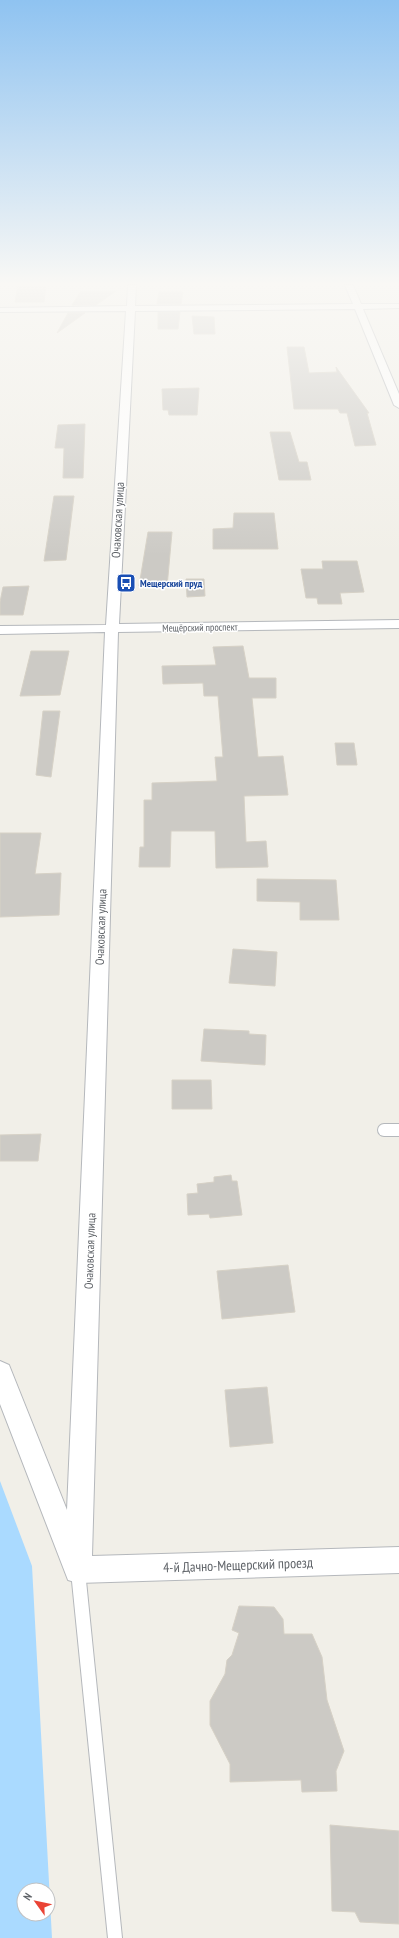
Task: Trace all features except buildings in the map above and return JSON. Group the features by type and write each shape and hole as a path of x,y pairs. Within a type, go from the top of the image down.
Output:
{"street":[{"name":"Очаковская улица","path":"78,1570 112,629 126,375"},
{"path":"386,375 399,405"},
{"name":"Мещёрский проспект","path":"0,630 399,624"},
{"path":"0,1373 78,1570"},
{"name":"4-й Дачно-Мещерский проезд","path":"78,1570 399,1560"}],"lane":[{"path":"384,1130 399,1130"},
{"path":"78,1570 115,1938"}],"water":[{"path":"0,1481 32,1566 49,1882 16,1882 16,1922 51,1922 52,1938 0,1938"}],"place":[{"name":"Мещерский пруд","path":"126,583"}]}
